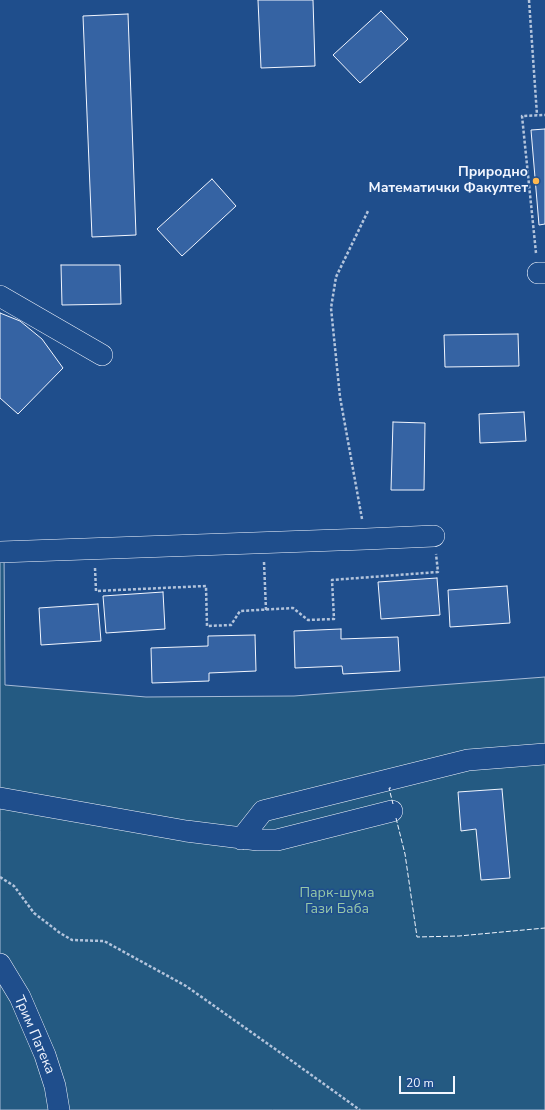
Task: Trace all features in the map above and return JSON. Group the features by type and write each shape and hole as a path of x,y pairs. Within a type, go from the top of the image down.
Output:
{"street":[{"path":"0,296 102,355"},
{"path":"0,552 434,536"},
{"path":"241,839 263,811 468,760 545,754"},
{"path":"0,798 186,831 258,840 277,840 392,811"},
{"name":"Трим Патека","path":"0,964 20,997 45,1055 55,1086 59,1110"}],"path":[{"path":"529,0 537,115"},
{"path":"541,273 522,116 545,115"},
{"path":"366,539 340,397 331,308 336,277 368,211"},
{"path":"264,543 266,610"},
{"path":"94,549 96,591 206,586 207,626 231,625 240,611 293,608 308,620 334,619 332,580 438,572"},
{"path":"0,877 14,886 34,914 60,933 72,940 104,940 186,986 360,1110"}],"green space":[{"name":"Парк-шума Гази Баба","path":"0,552 4,552 5,685 146,697 294,696 545,677 545,1110 0,1110"}],"building":[{"path":"258,0 313,0 315,66 261,68"},
{"path":"381,11 408,39 360,83 333,55"},
{"path":"128,14 136,235 92,237 83,16"},
{"path":"545,129 545,224 539,225 531,130"},
{"path":"212,179 236,206 182,256 157,229"},
{"path":"61,265 120,265 121,304 62,305"},
{"path":"0,313 20,321 42,339 63,368 18,414 0,398"},
{"path":"518,334 519,366 445,367 444,335"},
{"path":"524,412 526,441 480,443 479,414"},
{"path":"393,422 425,423 424,490 391,490"},
{"path":"437,578 440,615 381,619 378,582"},
{"path":"507,586 510,623 450,627 448,590"},
{"path":"163,592 165,629 106,633 103,596"},
{"path":"98,604 101,641 41,645 39,608"},
{"path":"341,629 341,639 398,637 400,671 343,674 342,666 295,668 294,631"},
{"path":"255,635 256,671 209,673 209,681 152,683 151,648 208,646 208,636"},
{"path":"502,789 510,878 481,880 476,829 461,831 458,792"}],"fence":[{"path":"391,788 389,788 393,804"},
{"path":"396,818 405,854 417,937 459,936 545,928"}],"place":[{"name":"Природно Математички Факултет","path":"536,181"}]}
